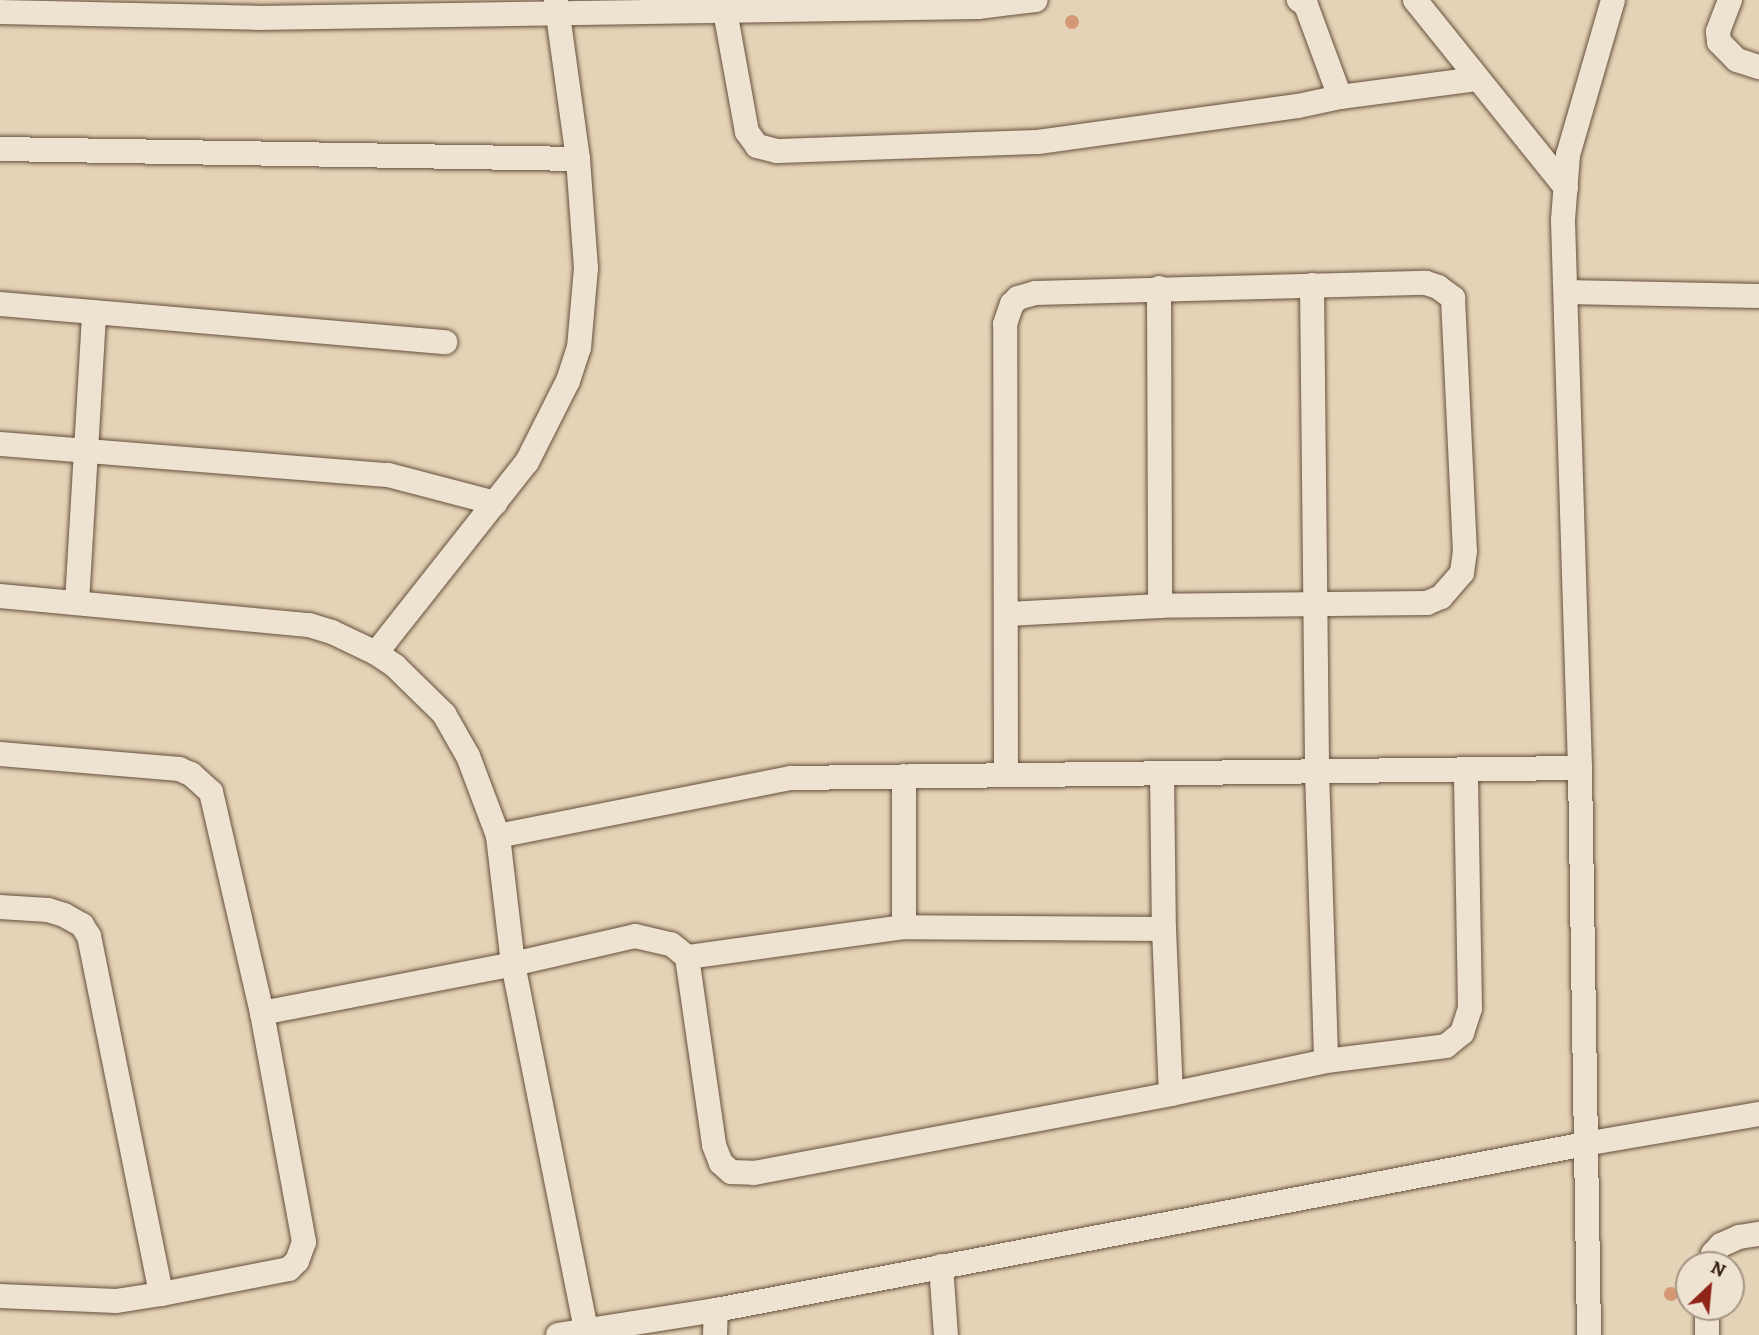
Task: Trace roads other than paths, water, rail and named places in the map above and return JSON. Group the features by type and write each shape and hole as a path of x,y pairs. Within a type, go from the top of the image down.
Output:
{"street":[{"path":"0,12 723,6 978,7 1037,0"},
{"path":"1298,0 1306,5 1340,97"},
{"path":"1415,0 1566,188"},
{"path":"1588,1335 1580,768 1563,220 1569,155 1614,0"},
{"path":"1730,0 1718,32 1719,42 1726,52 1737,60 1759,67"},
{"path":"723,6 747,132 751,141 766,150 1038,142 1476,79"},
{"path":"376,653 527,462 568,381 579,348 583,329 586,268 578,159 557,7"},
{"path":"0,149 578,159"},
{"path":"1006,775 1005,324 1012,304 1018,298 1035,293 1426,283 1438,287 1453,298 1465,551 1462,573 1452,588 1427,603 1317,607 1160,606 1007,614"},
{"path":"1312,285 1317,771 1326,1061"},
{"path":"1159,288 1160,606"},
{"path":"1566,292 1759,296"},
{"path":"0,304 445,342"},
{"path":"77,602 94,312"},
{"path":"0,444 388,475 495,503"},
{"path":"0,596 310,625 376,653 412,682 444,714 468,755 498,836 513,964 586,1330"},
{"path":"0,754 179,769 203,783 211,792 262,1013 304,1242 302,1250 289,1269 161,1294 116,1301 0,1296"},
{"path":"498,836 791,778 1580,768"},
{"path":"262,1013 513,964 635,936 671,944 687,957 715,1145 721,1163 731,1172 754,1173 1171,1094 1326,1061 1446,1046 1462,1033 1468,1020 1466,770"},
{"path":"1162,773 1164,929 1171,1094"},
{"path":"904,776 904,927"},
{"path":"0,907 48,910 64,915 82,925 89,936 161,1294"},
{"path":"687,957 904,927 1164,929"},
{"path":"558,1335 716,1310 1585,1144 1759,1114"},
{"path":"1716,1251 1721,1245 1739,1237 1759,1234"},
{"path":"941,1266 946,1335"},
{"path":"715,1335 716,1310"}]}
